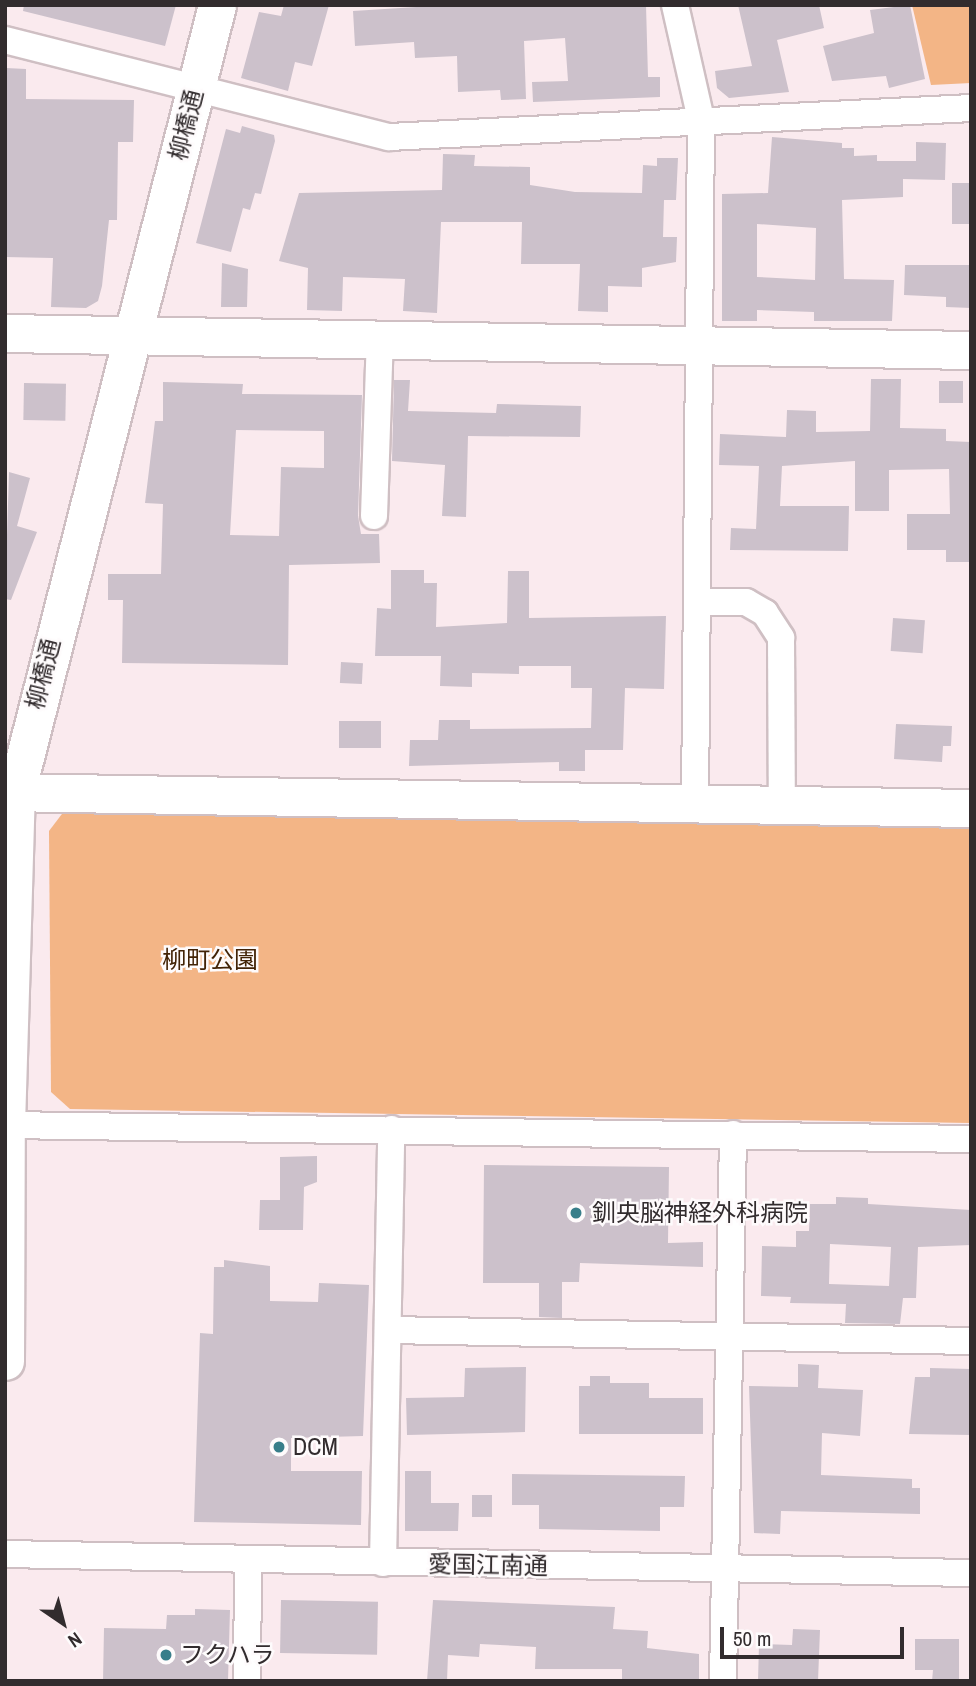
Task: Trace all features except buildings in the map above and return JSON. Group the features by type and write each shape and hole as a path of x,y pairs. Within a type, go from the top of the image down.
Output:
{"street":[{"name":"柳橋通","path":"5,1362 5,1125 11,792 133,335 217,5"},
{"path":"676,5 701,119 695,807"},
{"path":"5,40 390,137 701,119 971,108"},
{"path":"5,333 380,337 971,350"},
{"path":"374,516 380,337"},
{"path":"697,602 746,602 765,613 781,638 782,807"},
{"path":"11,792 695,807 971,808"},
{"path":"5,1125 971,1139"},
{"path":"383,1563 391,1129"},
{"path":"723,1681 724,1570 733,1334 733,1134"},
{"path":"388,1330 733,1334 971,1342"},
{"name":"愛国江南通","path":"5,1555 248,1562 971,1573"},
{"path":"247,1681 248,1562"}],"green space":[{"path":"912,5 971,5 971,83 931,85"},
{"name":"柳町公園","path":"68,806 971,826 971,1123 70,1109 51,1092 49,831"}],"place":[{"name":"釧央脳神経外科病院","path":"576,1213"},
{"name":"DCM","path":"279,1447"},
{"name":"フクハラ","path":"166,1655"}]}
